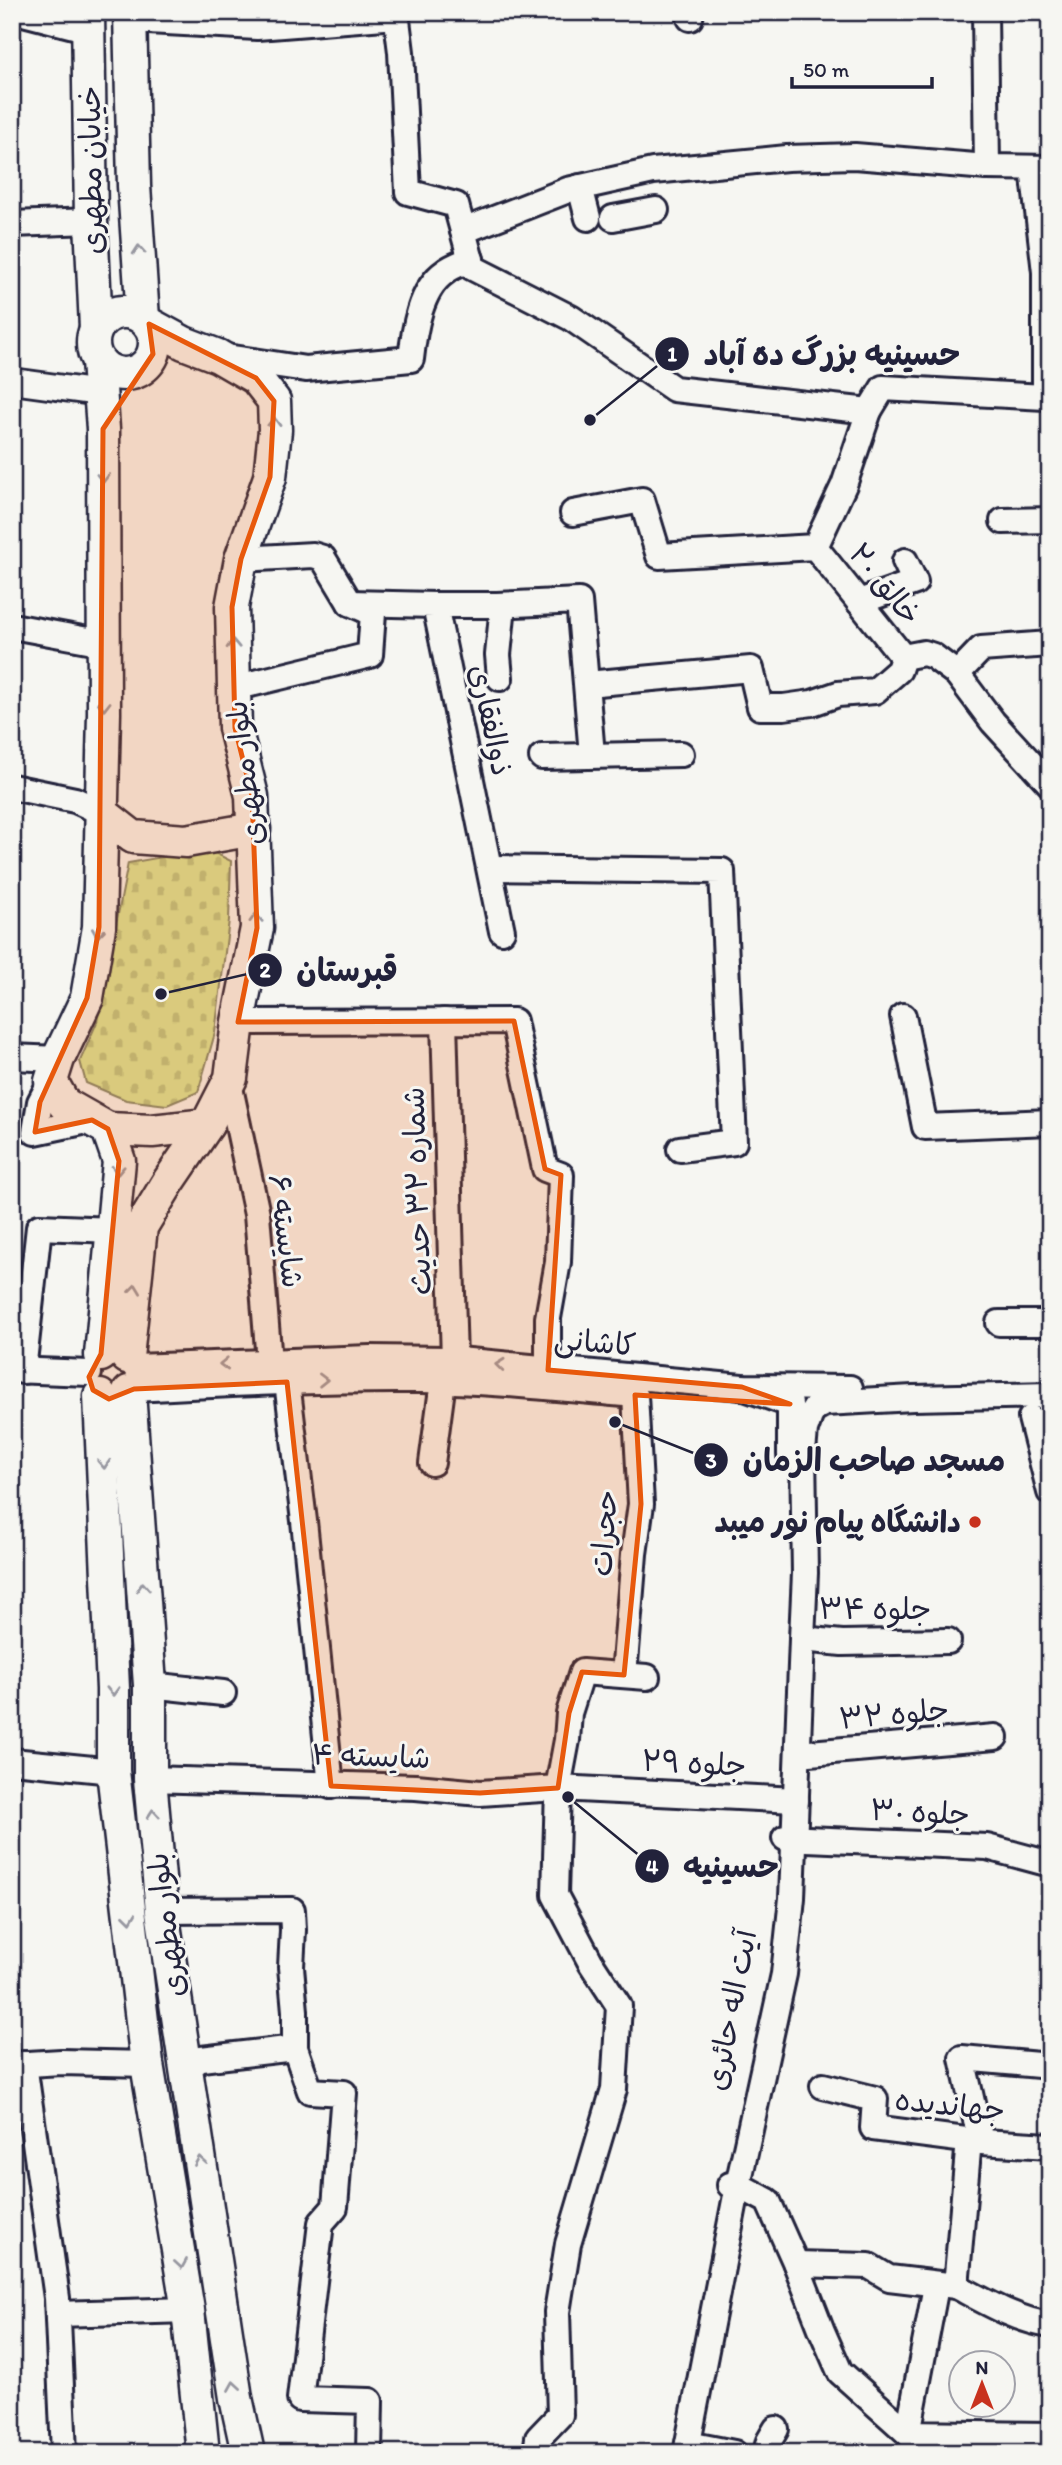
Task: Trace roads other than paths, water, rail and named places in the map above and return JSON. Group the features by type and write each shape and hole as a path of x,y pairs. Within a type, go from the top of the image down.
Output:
{"main road":[{"name":"خیابان مطهری","path":"130,16 134,186 146,321"},
{"name":"خیابان مطهری","path":"89,21 91,220 96,328"},
{"path":"98,361 110,371 125,374 148,363 155,344 154,334 146,321 133,313 122,311 111,314 96,328 92,345 98,361 103,429 104,643 99,927 87,999 55,1070 64,1104 100,1124 152,1131 207,1125"},
{"name":"بلوار مطهری","path":"146,321 256,378 274,401 275,430 270,477 241,559 232,607 235,729 252,796 257,928 229,1083 207,1125 142,1227 116,1376 150,1685 150,1779 162,1911 236,2398 248,2453"},
{"path":"103,429 140,369"},
{"path":"101,812 133,837 186,841 254,829"},
{"name":"بلوار مطهری","path":"100,1124 119,1161 113,1230 116,1376 113,1771 147,2064 188,2309 203,2453"},
{"path":"173,2212 207,2207"}],"street":[{"path":"19,12 89,21"},
{"path":"985,12 987,167"},
{"path":"130,16 257,27 396,14 401,52 408,192 456,205 473,268 572,318 674,389 869,411"},
{"path":"463,230 568,190 653,171 787,158 843,156 987,167 1042,168 1047,398 883,388 869,411 844,485 815,547"},
{"path":"620,178 621,216 656,210"},
{"path":"580,187 589,218"},
{"path":"12,224 91,220"},
{"path":"218,356 306,369 411,359 421,310 431,288 444,272 471,259"},
{"path":"12,381 100,393"},
{"name":"خالق ۲۰","path":"573,513 642,500 659,556 815,547 903,657 924,653 933,656 957,674 993,722 1050,784"},
{"path":"1003,521 1050,520"},
{"path":"234,688 370,655 373,613 350,603 323,558 313,555 241,559"},
{"path":"859,602 915,582 905,561"},
{"path":"350,603 503,605 579,601 592,755"},
{"name":"ذوالفقاری","path":"435,605 502,931"},
{"path":"500,678 498,655 503,605"},
{"path":"12,626 104,643"},
{"path":"957,674 981,649 1050,644"},
{"path":"587,684 751,669 760,707 785,707 811,703 838,694 875,691 899,670 903,657"},
{"path":"541,757 681,754"},
{"path":"12,787 75,800 101,812"},
{"path":"490,868 722,872 734,1142 680,1149"},
{"path":"903,1016 925,1127 1050,1122"},
{"name":"شماره ۳۲ حدیث","path":"432,1463 448,1371 444,1021"},
{"path":"238,1022 514,1021 545,1169 561,1175 558,1262 548,1318 548,1370"},
{"path":"12,1057 55,1070 24,1135"},
{"name":"شایسته ۶","path":"229,1083 257,1214 269,1362"},
{"path":"24,1135 100,1124"},
{"path":"113,1230 39,1227 18,1370 116,1376"},
{"path":"999,1323 1050,1323"},
{"name":"کاشانی","path":"116,1376 269,1362 370,1358 635,1395 790,1404 1050,1395"},
{"path":"269,1362 287,1382 331,1786"},
{"name":"کاشانی","path":"116,1376 287,1382 448,1371 548,1370 742,1387 853,1388 1050,1382"},
{"path":"742,1387 790,1404"},
{"path":"825,1403 853,1388"},
{"name":"حجرات","path":"558,1788 569,1713 582,1672 636,1676 634,1554 641,1504 635,1395"},
{"name":"آیت اله حائری","path":"791,1800 798,1754 805,1573 803,1452 810,1416 815,1408 825,1403"},
{"name":"آیت اله حائری","path":"682,2450 773,1977 790,1838 793,1577 790,1404"},
{"path":"1031,1418 1050,1492"},
{"name":"جلوه ۳۴","path":"802,1639 842,1643 948,1641"},
{"path":"150,1685 223,1693"},
{"name":"جلوه ۳۲","path":"798,1754 995,1737"},
{"path":"12,1761 113,1771"},
{"name":"شایسته ۴","path":"150,1779 415,1787 480,1793 558,1788 589,1791"},
{"path":"536,2453 538,2438 560,2415 557,2312 568,2244 614,2089 619,2006 591,1963 555,1895 558,1788"},
{"name":"جلوه ۲۹","path":"589,1791 713,1794 791,1800"},
{"name":"جلوه ۳۰","path":"790,1838 987,1847 1050,1864"},
{"path":"162,1911 292,1910 290,1967 295,2011 295,2048 310,2091 344,2093 335,2207 321,2223 300,2399 370,2401 369,2453"},
{"path":"184,2061 295,2048"},
{"path":"908,2434 946,2286 975,2141 962,2058 1050,2066"},
{"path":"64,2453 58,2314 18,2065 61,2062 147,2064"},
{"name":"جهاندیده","path":"823,2086 876,2099 873,2128 975,2141 1050,2146"},
{"path":"734,2185 768,2201 840,2372 925,2453"},
{"path":"796,2264 869,2266 889,2278 946,2286 1035,2323 1050,2325"},
{"path":"58,2314 188,2309"},
{"path":"766,2453 776,2429"},
{"path":"908,2434 1050,2435"},
{"path":"682,2450 734,2452"}],"place":[{"name":"حسینیه بزرگ ده آباد","path":"590,420"},
{"name":"قبرستان","path":"161,994"},
{"name":"مسجد صاحب الزمان","path":"615,1422"},
{"name":"دانشگاه پیام نور میبد","path":"975,1522"},
{"name":"حسینیه","path":"568,1797"}]}
